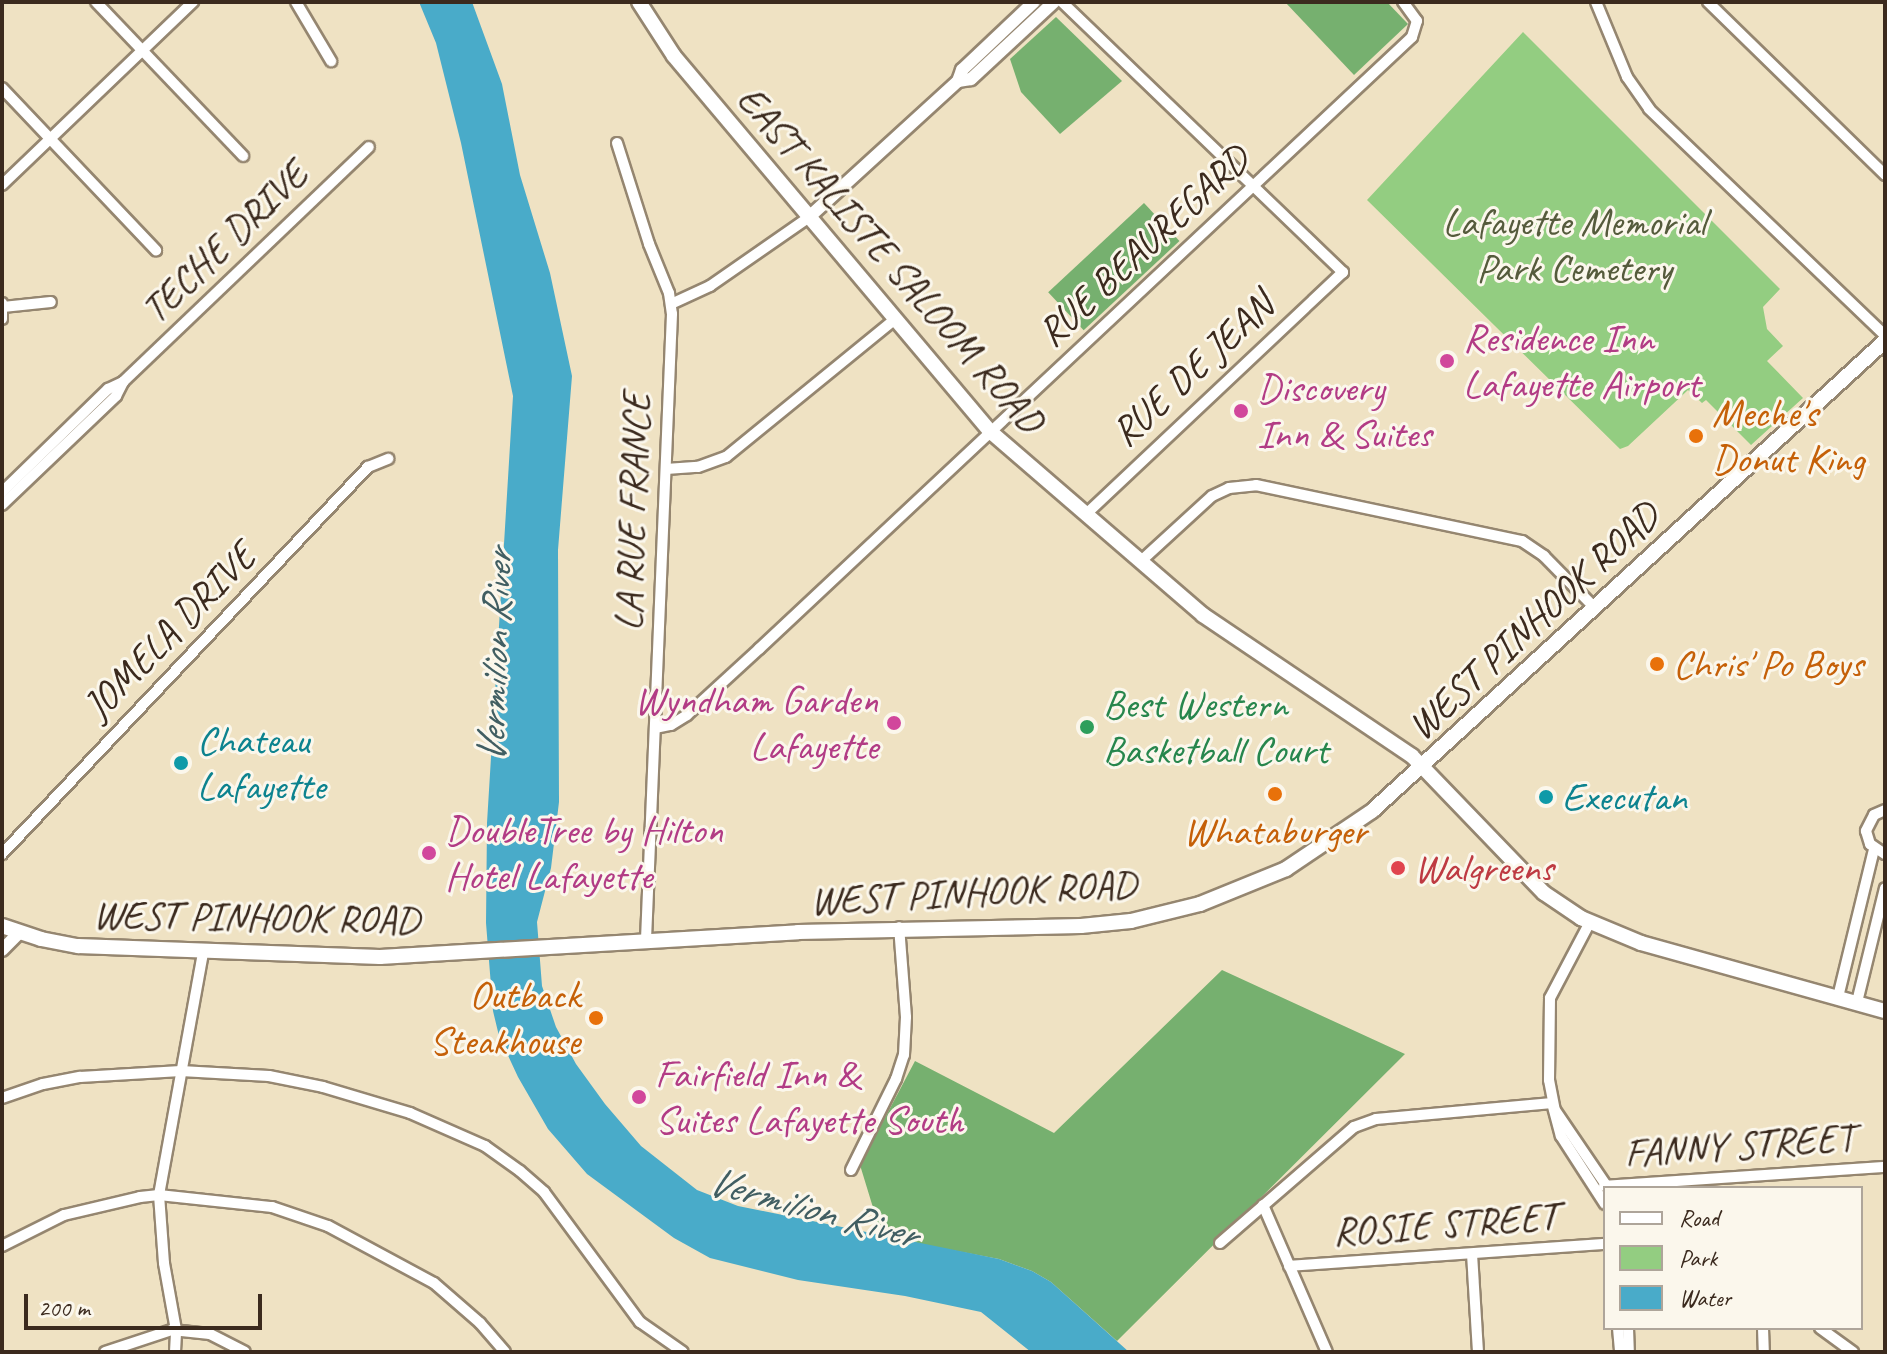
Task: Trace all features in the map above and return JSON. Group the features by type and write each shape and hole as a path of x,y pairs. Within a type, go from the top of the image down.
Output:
{"main road":[{"name":"EAST KALISTE SALOOM ROAD","path":"639,2 674,56 991,432 1226,633 1382,734 1423,766 1532,883 1563,907 1590,922 1658,949 1885,1011"},
{"name":"WEST PINHOOK ROAD","path":"2,926 78,946 203,953 380,957 899,927 1081,926 1131,921 1188,908 1257,882 1315,852 1365,817 1885,338"}],"street":[{"path":"96,2 243,156"},
{"path":"2,185 193,2"},
{"path":"296,2 331,61"},
{"path":"671,304 710,286 808,218 958,81 962,70 1034,2"},
{"path":"958,81 971,79 1054,2"},
{"path":"1062,2 1254,187"},
{"name":"RUE BEAUREGARD","path":"655,728 671,725 687,715 1412,37 1417,25 1415,16 1403,2"},
{"path":"1708,2 1885,175"},
{"path":"1600,4 1627,77 1649,109 1885,338"},
{"path":"2,88 156,250"},
{"name":"LA RUE FRANCE","path":"617,143 671,304 646,940"},
{"name":"TECHE DRIVE","path":"2,505 17,484 116,396 123,382 369,147"},
{"name":"RUE DE JEAN","path":"1086,514 1343,272 1254,187"},
{"path":"2,319 2,305 51,302"},
{"path":"666,469 698,467 726,457 894,320"},
{"name":"JOMELA DRIVE","path":"2,854 368,467 388,459"},
{"name":"TECHE DRIVE","path":"2,492 17,484"},
{"path":"1141,561 1212,496 1237,486 1256,485 1522,541 1544,556 1594,607"},
{"path":"1838,997 1865,885 1880,852 1867,838 1867,826 1874,815 1885,810"},
{"path":"1857,1002 1885,889 1865,885"},
{"path":"1590,922 1550,998 1547,1025 1552,1103 1603,1186"},
{"path":"851,1170 896,1079 904,1055 906,1017 899,927"},
{"path":"2,950 20,932"},
{"path":"175,1352 176,1330 164,1263 159,1195 203,953"},
{"path":"2,1098 43,1084 80,1077 181,1071 269,1076 323,1087 410,1113 485,1146 544,1192 640,1322 683,1352"},
{"path":"1220,1243 1366,1121 1552,1103"},
{"name":"FANNY STREET","path":"1618,1186 1885,1167"},
{"path":"2,1246 64,1215 108,1202 159,1195 246,1202 328,1226 434,1283 480,1323 505,1352"},
{"path":"1263,1205 1327,1352"},
{"name":"ROSIE STREET","path":"1289,1266 1603,1244"},
{"path":"1472,1254 1478,1352"},
{"path":"105,1352 155,1333 176,1330 210,1334 245,1352"},
{"path":"1618,1330 1620,1352"},
{"path":"1628,1330 1629,1352"},
{"path":"1763,1330 1764,1352"},
{"path":"1823,1330 1853,1352"}],"green space":[{"path":"1285,2 1387,2 1408,24 1354,75"},
{"path":"1056,17 1122,81 1060,134 1021,92 1010,59"},
{"name":"Lafayette Memorial Park Cemetery","path":"1523,32 1780,289 1763,307 1767,329 1783,346 1767,361 1803,398 1751,445 1706,400 1702,403 1688,390 1628,446 1620,449 1367,200"},
{"path":"1144,203 1179,241 1084,330 1048,292"},
{"path":"1222,970 1405,1054 1117,1341 1051,1282 1032,1271 999,1259 882,1237 860,1165 915,1061 1054,1133"}],"water":[{"path":"419,2 472,2 502,84 520,175 550,273 572,376 558,550 559,802 551,868 537,922 542,986 556,1027 576,1064 641,1146 697,1190 738,1206 999,1259 1032,1271 1051,1282 1129,1352 1031,1352 981,1312 905,1296 798,1280 710,1258 674,1238 587,1174 548,1129 518,1077 499,1036 493,1011 486,923 487,823 513,396 461,143 436,43"}],"place":[{"name":"Residence Inn Lafayette Airport","path":"1447,361"},
{"name":"Discovery Inn & Suites","path":"1241,411"},
{"name":"Meche's Donut King","path":"1696,436"},
{"name":"Chris' Po Boys","path":"1657,664"},
{"name":"Wyndham Garden Lafayette","path":"894,723"},
{"name":"Best Western Basketball Court","path":"1087,727"},
{"name":"Chateau Lafayette","path":"181,763"},
{"name":"Whataburger","path":"1275,794"},
{"name":"Executan","path":"1546,797"},
{"name":"DoubleTree by Hilton Hotel Lafayette","path":"429,853"},
{"name":"Walgreens","path":"1398,868"},
{"name":"Outback Steakhouse","path":"596,1018"},
{"name":"Fairfield Inn & Suites Lafayette South","path":"639,1097"}],"water label":[{"name":"Vermilion River","path":"495,657"},
{"name":"Vermilion River","path":"812,1208"}]}
